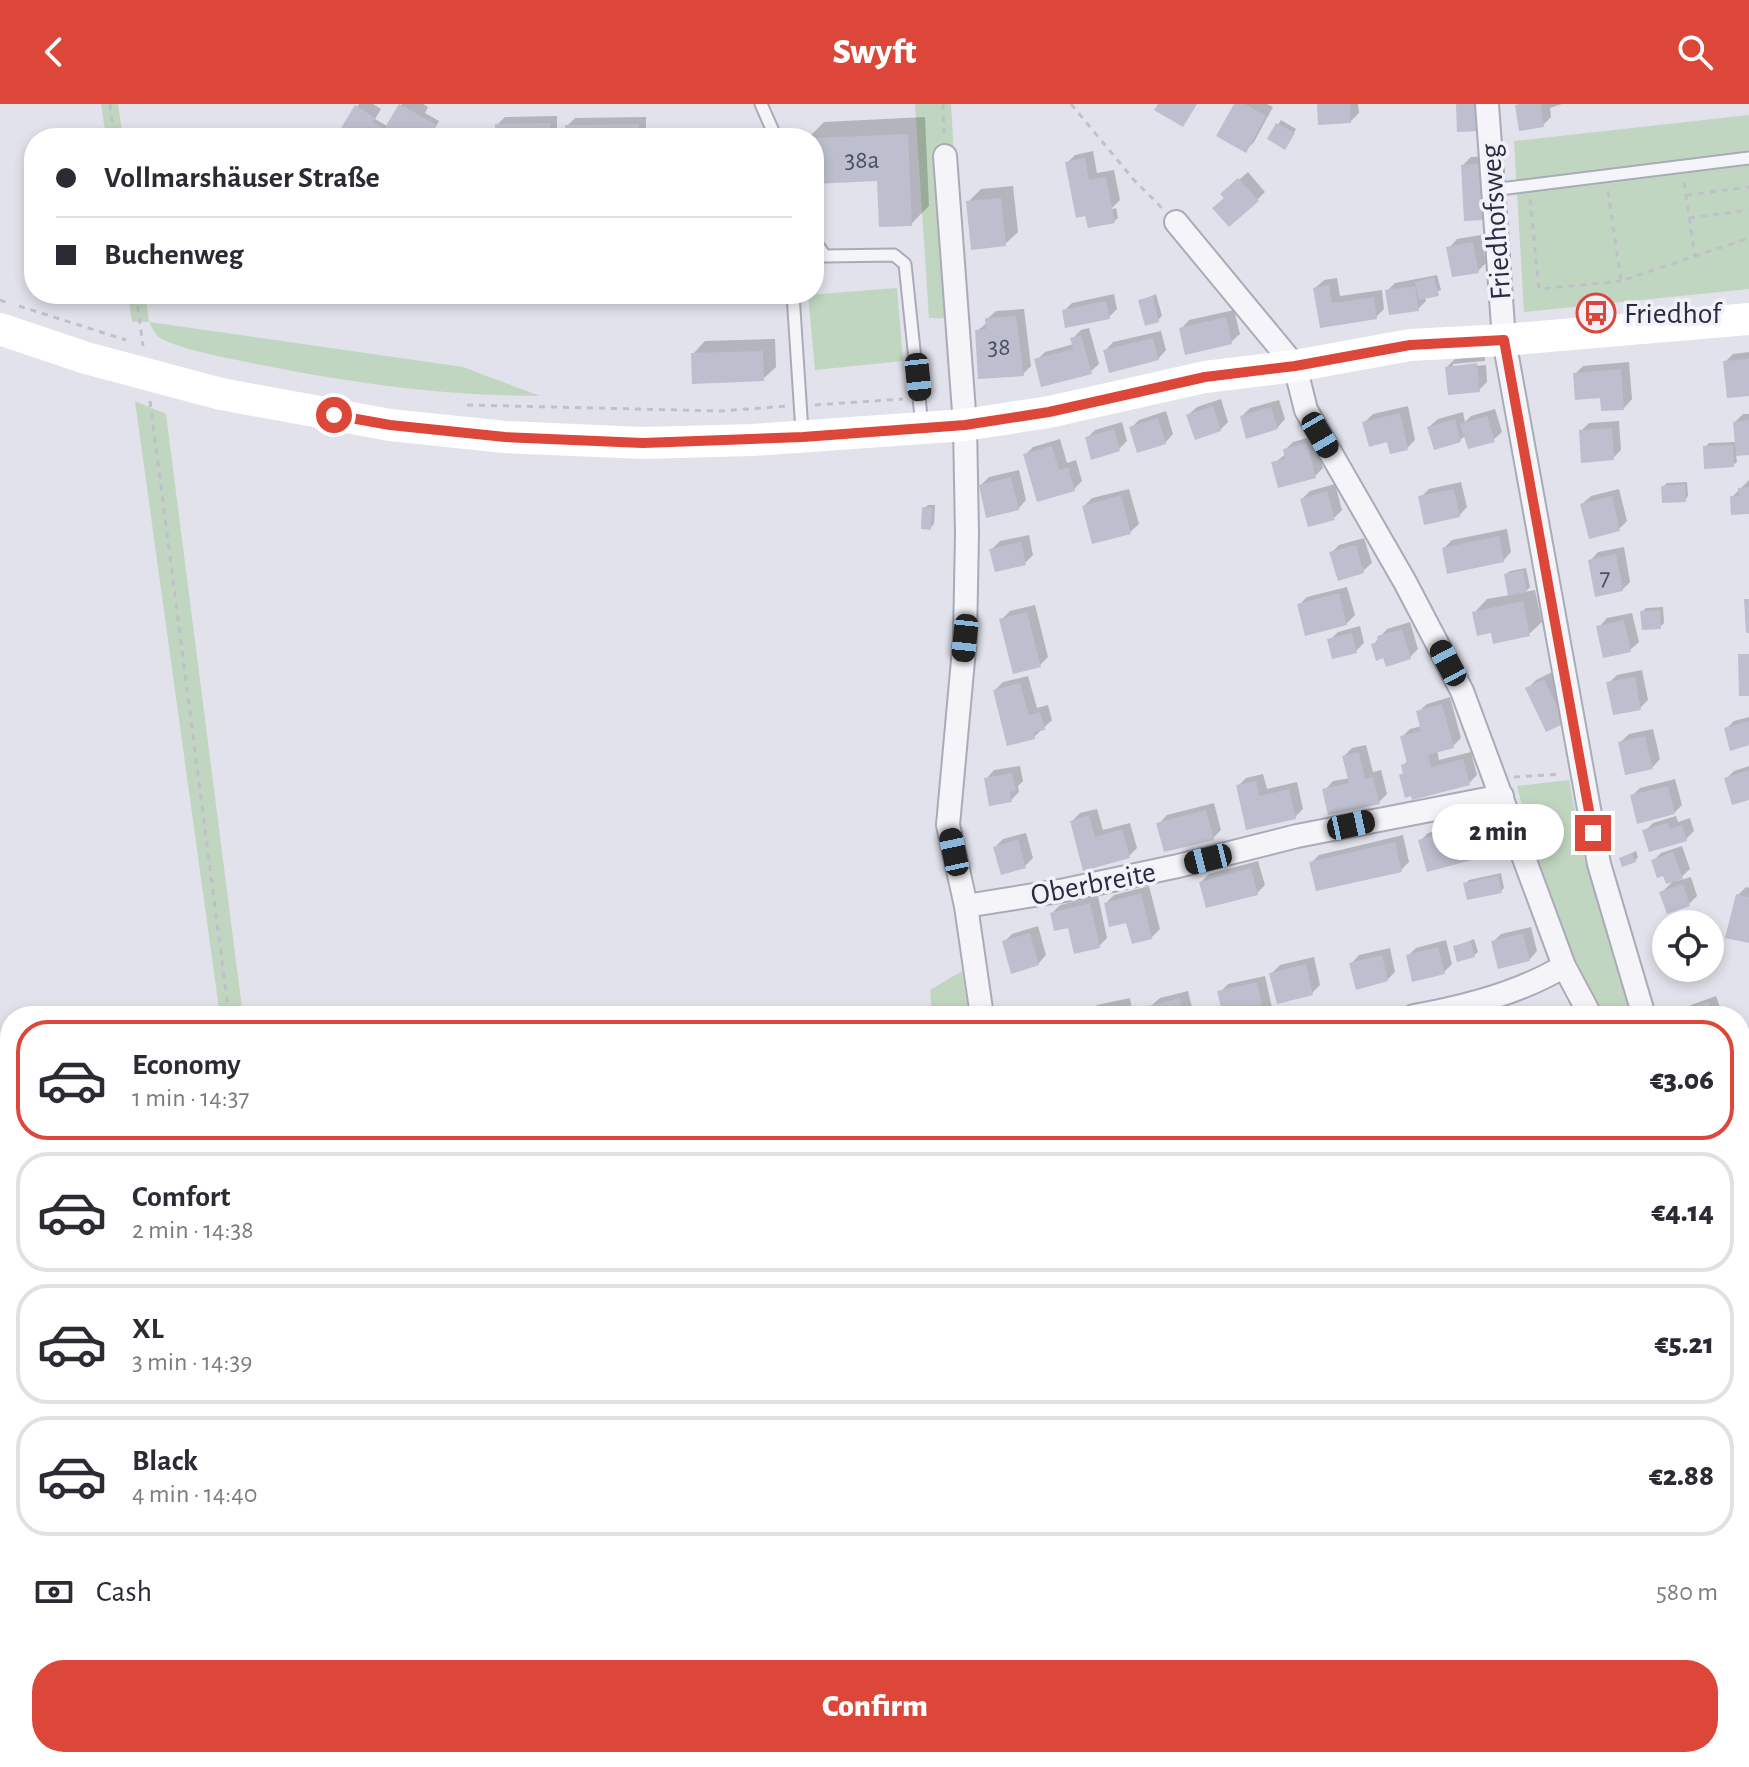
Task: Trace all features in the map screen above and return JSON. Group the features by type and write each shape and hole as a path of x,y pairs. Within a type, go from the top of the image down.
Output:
{"main road":[{"path":"0,329 145,360 221,394 390,425 505,437 643,443 802,421 922,417 965,425 1049,412 1205,377 1295,366 1410,345 1749,319"}],"street":[{"name":"Friedhofsweg","path":"1487,104 1504,340 1599,864 1641,1006"},
{"path":"945,156 965,425 965,638 948,825 966,906 981,1006"},
{"path":"1176,222 1295,366 1306,410 1405,582 1462,691 1564,966 1585,1006"},
{"name":"Oberbreite","path":"966,906 1122,878 1498,787"},
{"path":"1466,1006 1536,983 1564,966"}],"lane":[{"path":"761,104 772,128"},
{"path":"1491,190 1749,158"},
{"path":"824,255 894,255 905,264 922,417"},
{"path":"794,304 802,421"}],"path":[{"path":"110,104 113,128"},
{"path":"943,104 945,156"},
{"path":"1071,104 1134,180 1176,222"},
{"path":"1682,166 1695,257"},
{"path":"1606,176 1621,281"},
{"path":"1529,185 1539,289 1621,281 1749,238"},
{"path":"1686,195 1749,187"},
{"path":"1689,218 1749,210"},
{"path":"0,300 145,360"},
{"path":"137,304 228,1006"},
{"path":"461,405 706,411 802,421 905,399 922,417"},
{"path":"1498,787 1582,771"}],"green space":[{"path":"101,104 118,104 122,128 105,128"},
{"path":"915,104 951,104 964,319 929,318"},
{"path":"1749,115 1749,289 1524,312 1514,141"},
{"path":"897,288 903,361 815,370 809,304 824,304 824,294"},
{"path":"129,304 146,304 149,322 132,322"},
{"path":"149,322 463,367 540,396 429,391 283,369 176,345 159,337"},
{"path":"135,401 166,414 242,1006 219,1006"},
{"path":"1569,780 1584,857 1633,1006 1592,1006 1537,863 1517,786"},
{"path":"962,971 967,1006 931,1006 930,990"}],"building":[{"path":"399,104 437,125 435,128 385,128"},
{"path":"1158,104 1197,104 1183,127 1154,110"},
{"path":"1234,104 1245,104 1266,116 1246,153 1216,136"},
{"path":"1317,104 1350,104 1351,123 1318,125"},
{"path":"1456,104 1477,104 1479,131 1457,132"},
{"path":"1541,104 1544,127 1519,131 1515,105"},
{"path":"355,105 375,118 372,122 382,128 341,128"},
{"path":"550,123 550,128 495,128 495,124"},
{"path":"1276,123 1295,133 1285,150 1267,139"},
{"path":"639,124 639,128 565,128 565,125"},
{"path":"908,134 912,226 879,227 877,181 824,184 824,138"},
{"path":"1085,158 1089,180 1106,177 1115,223 1088,228 1085,216 1076,218 1065,162"},
{"path":"1482,163 1485,220 1464,221 1461,165"},
{"path":"1238,178 1259,201 1229,227 1212,208 1224,198 1220,194"},
{"path":"1001,198 1006,246 971,250 966,201"},
{"path":"1473,242 1479,273 1452,277 1446,247"},
{"path":"1434,277 1439,296 1419,300 1415,282"},
{"path":"1329,285 1332,303 1374,297 1377,319 1320,328 1313,288"},
{"path":"1415,286 1419,311 1389,315 1385,290"},
{"path":"1153,296 1159,322 1145,326 1138,300"},
{"path":"1106,301 1110,319 1065,328 1062,310"},
{"path":"1016,316 1024,376 978,379 975,330 986,329 985,318"},
{"path":"1226,317 1232,344 1185,355 1179,328"},
{"path":"1081,335 1092,374 1041,387 1034,359 1073,349 1070,338"},
{"path":"1153,338 1159,360 1109,373 1103,350"},
{"path":"763,351 764,381 692,384 691,353"},
{"path":"1749,359 1749,396 1727,398 1723,361"},
{"path":"1477,363 1480,392 1448,395 1445,367"},
{"path":"1621,369 1624,410 1601,411 1600,398 1575,400 1573,373"},
{"path":"1213,406 1221,431 1195,440 1186,415"},
{"path":"1271,407 1278,429 1246,439 1240,416"},
{"path":"1400,413 1408,450 1390,454 1387,442 1369,447 1362,422"},
{"path":"1487,416 1495,442 1468,449 1460,424"},
{"path":"1158,418 1166,444 1137,453 1129,427"},
{"path":"1455,419 1461,442 1434,450 1427,427"},
{"path":"1749,420 1749,455 1736,456 1733,422"},
{"path":"1612,428 1614,460 1581,463 1579,430"},
{"path":"1114,429 1120,451 1091,460 1085,437"},
{"path":"1307,443 1316,478 1278,488 1271,462 1285,459 1283,449"},
{"path":"1733,445 1734,467 1704,469 1703,446"},
{"path":"1052,446 1059,470 1068,467 1075,491 1037,502 1023,454"},
{"path":"1011,477 1019,510 986,518 979,485"},
{"path":"1685,484 1686,502 1662,503 1661,486"},
{"path":"1749,487 1749,514 1731,515 1730,496 1739,496 1738,488"},
{"path":"1454,489 1460,517 1424,525 1418,496"},
{"path":"1327,491 1335,520 1308,527 1300,499"},
{"path":"1121,495 1131,534 1092,544 1082,506"},
{"path":"1612,496 1620,531 1589,539 1580,504"},
{"path":"922,507 932,508 931,530 921,529"},
{"path":"1499,536 1504,562 1447,574 1442,548"},
{"path":"1021,542 1026,565 995,572 989,549"},
{"path":"1356,545 1364,573 1338,581 1329,552"},
{"path":"1616,554 1623,591 1595,597 1588,560"},
{"path":"1523,570 1527,592 1508,596 1504,574"},
{"path":"1339,593 1347,625 1305,636 1297,604"},
{"path":"1744,599 1749,599 1749,633 1746,633"},
{"path":"1523,601 1530,636 1493,644 1491,633 1477,636 1472,612"},
{"path":"1660,610 1661,629 1642,630 1640,611"},
{"path":"1027,612 1041,667 1013,674 999,619"},
{"path":"1624,620 1631,652 1603,658 1596,626"},
{"path":"1402,629 1411,659 1386,667 1383,658 1376,661 1371,644 1378,642 1377,636"},
{"path":"1352,633 1357,653 1332,659 1327,639"},
{"path":"1738,654 1749,654 1749,696 1739,696"},
{"path":"1635,677 1641,710 1613,715 1606,682"},
{"path":"1544,679 1565,723 1546,732 1525,688"},
{"path":"1020,683 1029,715 1040,712 1045,730 1034,732 1035,739 1007,746 993,690"},
{"path":"1442,704 1454,748 1428,755 1431,767 1463,759 1470,785 1412,800 1411,796 1405,798 1399,775 1403,773 1401,765 1407,763 1400,736 1421,731 1416,711"},
{"path":"1749,721 1749,745 1730,751 1724,728"},
{"path":"1645,736 1653,769 1625,775 1618,742"},
{"path":"1359,752 1365,779 1373,777 1380,804 1328,815 1322,789 1349,783 1342,756"},
{"path":"1749,770 1749,800 1732,805 1724,778"},
{"path":"1012,773 1016,791 1010,792 1012,802 989,806 984,778"},
{"path":"1256,781 1259,796 1289,789 1296,819 1246,830 1236,785"},
{"path":"1668,786 1675,814 1637,824 1630,795"},
{"path":"1206,810 1214,840 1164,852 1156,823"},
{"path":"1089,815 1095,837 1122,829 1130,858 1083,871 1070,821"},
{"path":"1489,821 1498,853 1427,872 1418,840"},
{"path":"1668,823 1670,829 1682,825 1687,841 1649,852 1642,830"},
{"path":"1018,839 1026,868 1001,875 993,847"},
{"path":"1395,842 1402,872 1316,891 1309,862"},
{"path":"1673,852 1683,879 1666,884 1663,876 1657,878 1651,860"},
{"path":"1632,853 1636,862 1622,867 1619,858"},
{"path":"1251,868 1258,895 1206,908 1199,882"},
{"path":"1498,876 1502,893 1467,900 1463,883"},
{"path":"1683,884 1690,906 1666,910 1659,892"},
{"path":"1141,893 1152,939 1132,944 1126,923 1109,927 1104,903"},
{"path":"1736,894 1749,897 1749,943 1725,938"},
{"path":"1090,903 1100,948 1074,954 1068,928 1054,931 1050,913"},
{"path":"1030,933 1039,965 1011,974 1002,941"},
{"path":"1523,933 1530,961 1498,969 1491,941"},
{"path":"1471,941 1475,957 1457,962 1453,946"},
{"path":"1438,947 1445,974 1412,982 1406,955"},
{"path":"1382,955 1388,981 1356,990 1349,963"},
{"path":"1306,964 1313,995 1277,1004 1269,973"},
{"path":"1257,982 1262,1006 1221,1006 1217,991"},
{"path":"1180,998 1182,1006 1149,1006"}],"place":[{"name":"Friedhof","path":"1596,313"}],"route":[{"path":"334,415 390,425 505,437 643,443 803,437 965,425 1049,412 1205,377 1295,366 1410,345 1504,340 1593,833"}]}
